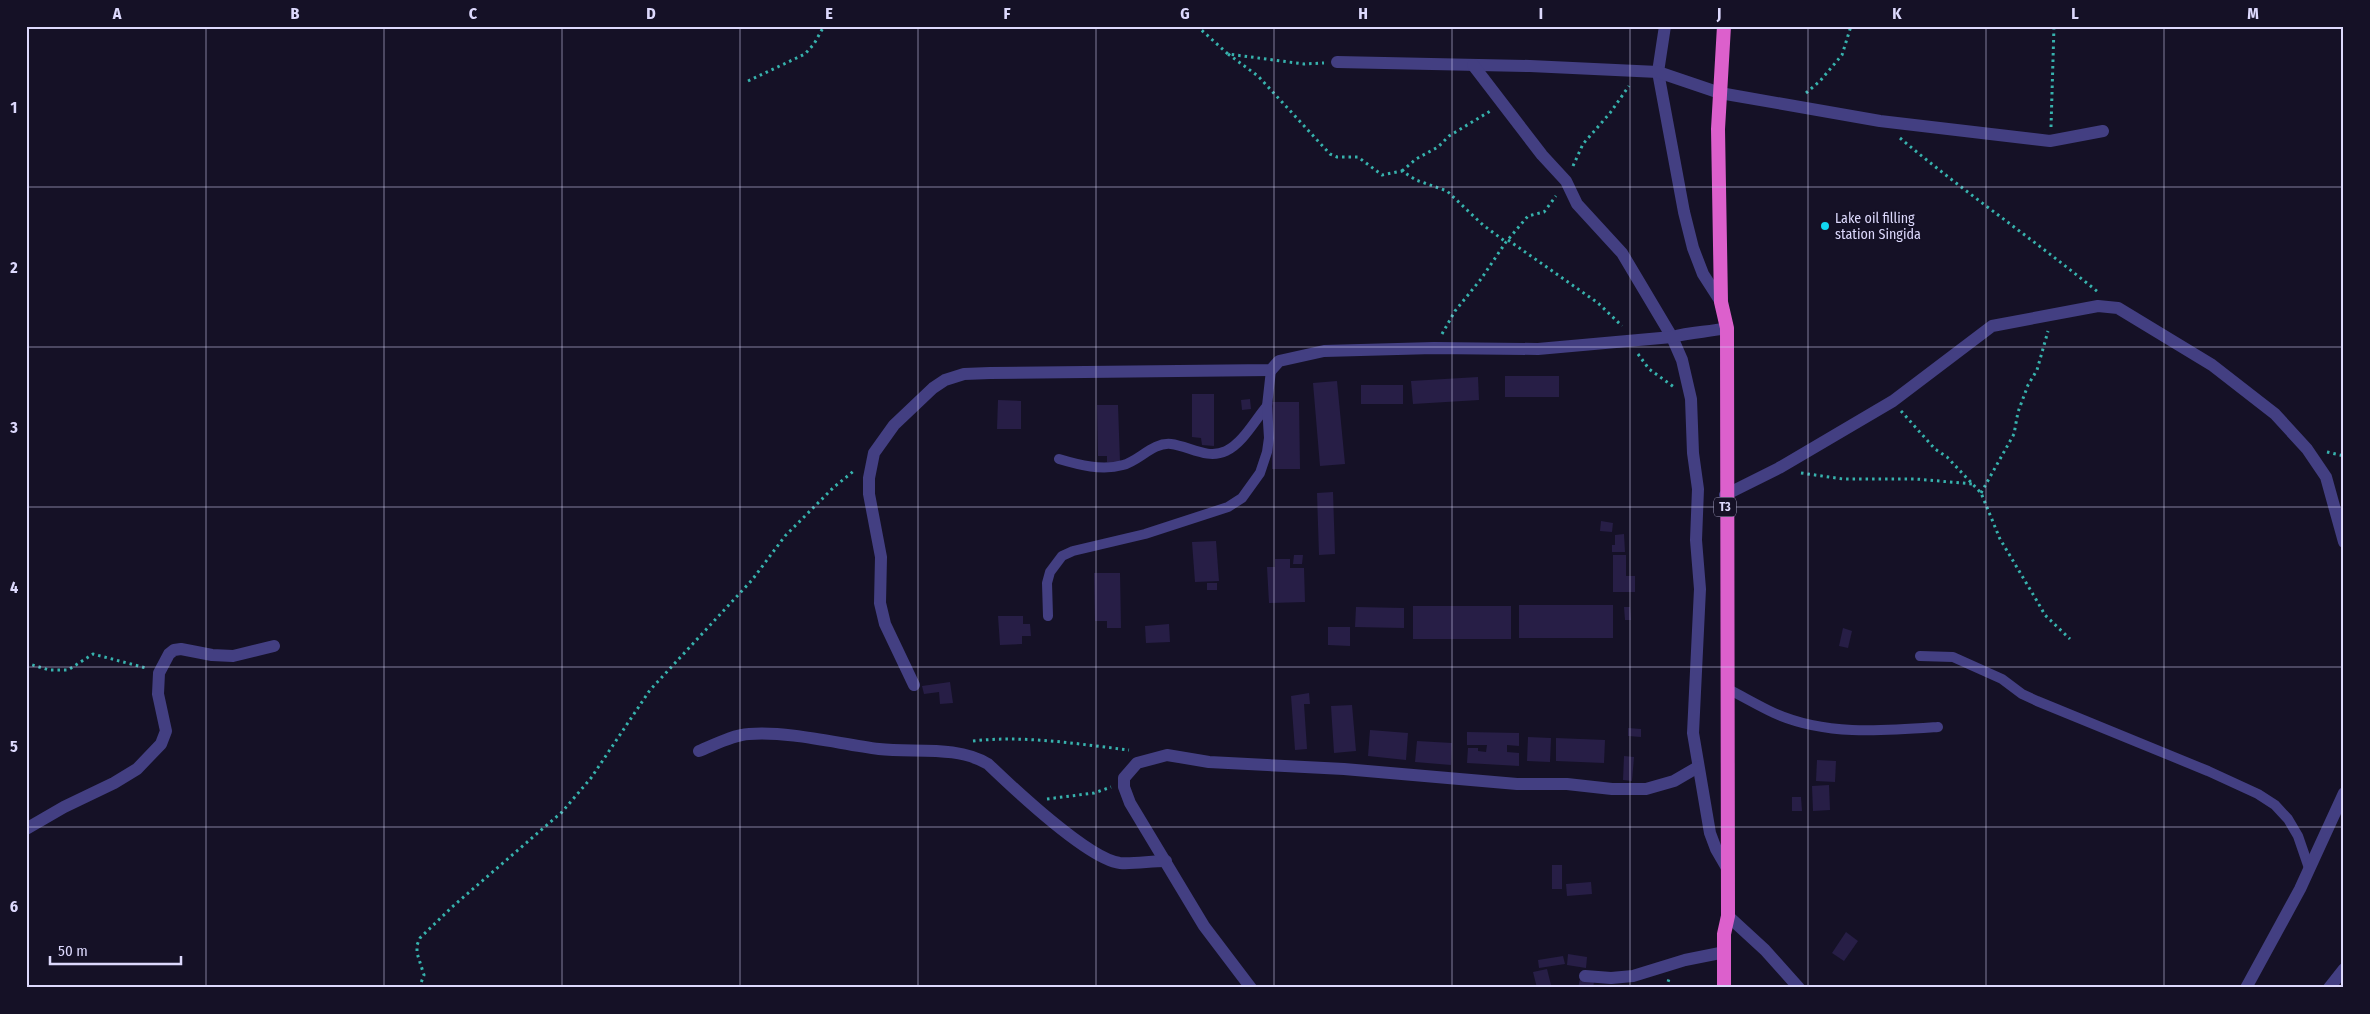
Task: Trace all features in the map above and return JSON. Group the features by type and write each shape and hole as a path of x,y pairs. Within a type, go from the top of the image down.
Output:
{"highway":[{"name":"T3","path":"1724,26 1718,128 1721,302 1727,328 1726,688 1728,916 1724,934 1724,988"}],"street":[{"path":"1665,26 1658,72 1684,212 1693,248 1703,274 1721,302"},
{"path":"1337,62 1658,72 1720,93 1880,121 2050,141 2103,131"},
{"path":"1473,65 1542,155 1566,181 1577,204 1622,253 1672,337 1682,360 1691,399 1693,453 1698,489 1696,540 1700,589 1693,733 1710,833 1716,849 1727,868"},
{"path":"1726,495 1779,468 1892,401 1992,326 2051,317 2098,306 2118,308 2234,380 2275,414 2291,430 2326,477 2344,542"},
{"path":"914,685 885,624 880,603 881,557 869,494 872,458 885,436 933,388 945,380 964,374 1271,370 1279,361 1324,351 1434,348 1538,349 1672,337 1690,332 1708,332 1727,328"},
{"path":"26,829 137,769 161,744 166,731 158,694 159,673 164,660 174,650 233,656 274,646"},
{"path":"699,751 749,734 810,738 890,750 944,752 976,757 988,764 1061,828 1104,859 1119,863 1166,860"},
{"path":"1252,988 1204,926 1166,860 1130,804 1124,788 1124,778 1138,763 1168,755 1209,762 1344,769 1517,784 1568,784 1612,789 1646,789 1674,781 1698,767"},
{"path":"2246,988 2309,868 2344,793"},
{"path":"1728,916 1765,950 1799,988"},
{"path":"1586,976 1611,978 1633,976 1685,960 1725,952"},
{"path":"2329,988 2344,969"}],"lane":[{"path":"1048,616 1047,583 1050,572 1062,556 1073,551 1145,534 1228,507 1242,498 1264,464 1269,438 1267,406 1271,370"},
{"path":"1059,459 1088,467 1123,465 1160,445 1170,444 1211,454 1224,452 1233,447 1267,406"},
{"path":"1920,656 1953,656 2002,679 2022,694 2037,701 2208,771 2258,794 2275,805 2288,818 2298,836 2309,868"},
{"path":"1726,688 1775,714 1804,723 1853,731 1938,727"}],"path":[{"path":"748,80 805,54 814,44 824,26"},
{"path":"1197,26 1228,54 1258,76 1330,154 1337,157 1358,157 1382,175 1402,171 1416,159 1438,147 1450,136 1502,103"},
{"path":"1792,105 1820,81 1842,55 1850,26"},
{"path":"2050,141 2054,26"},
{"path":"1228,54 1304,64 1337,62"},
{"path":"1434,348 1455,311 1507,241 1528,216 1544,212 1566,181 1583,144 1610,113 1639,71"},
{"path":"1880,121 1945,176 2055,257 2118,308"},
{"path":"1402,171 1416,180 1447,191 1483,226 1598,303 1635,340 1638,355 1649,369 1691,399"},
{"path":"1981,493 2014,434 2018,412 2028,385 2037,370 2051,317"},
{"path":"1892,401 1935,449 1952,463 1981,493 2000,539 2037,602 2045,615 2070,639"},
{"path":"419,988 424,974 417,945 420,938 452,907 562,812 591,778 650,690 752,580 785,536 834,487 872,458"},
{"path":"1779,468 1843,479 1916,479 1973,484"},
{"path":"26,663 49,670 68,670 93,654 102,654 159,673"},
{"path":"944,752 954,744 992,739 1076,744 1131,750"},
{"path":"1028,801 1094,793 1110,788 1124,778"}],"building":[{"path":"1505,376 1559,376 1559,397 1505,397"},
{"path":"1478,377 1479,400 1413,404 1411,381"},
{"path":"1337,381 1345,464 1320,466 1313,383"},
{"path":"1361,385 1403,385 1403,404 1361,404"},
{"path":"1192,394 1214,394 1214,446 1202,445 1201,438 1192,437"},
{"path":"1250,399 1251,409 1242,410 1241,400"},
{"path":"998,400 1021,401 1021,429 997,429"},
{"path":"1271,402 1299,402 1300,469 1272,469"},
{"path":"1097,405 1118,405 1120,462 1107,462 1107,456 1098,456"},
{"path":"1333,492 1335,554 1319,555 1317,493"},
{"path":"1601,521 1613,523 1612,532 1600,531"},
{"path":"1624,534 1625,552 1612,552 1612,545 1615,545 1615,535"},
{"path":"1216,541 1219,581 1195,582 1192,542"},
{"path":"1294,555 1303,555 1302,564 1293,564"},
{"path":"1613,555 1626,555 1626,576 1635,576 1635,592 1613,592"},
{"path":"1275,559 1290,559 1290,568 1304,568 1305,602 1269,603 1267,567 1275,567"},
{"path":"1094,573 1120,573 1121,628 1107,628 1107,621 1095,621"},
{"path":"1207,583 1217,583 1217,590 1207,590"},
{"path":"1519,605 1613,605 1613,638 1519,638"},
{"path":"1413,606 1511,606 1511,639 1413,639"},
{"path":"1356,607 1404,608 1404,628 1355,627"},
{"path":"1624,607 1630,607 1631,620 1625,620"},
{"path":"998,616 1023,616 1023,624 1030,624 1031,636 1022,636 1022,644 1000,645"},
{"path":"1169,624 1170,642 1146,643 1145,626"},
{"path":"1328,627 1350,627 1350,646 1328,645"},
{"path":"1843,628 1852,631 1848,648 1839,646"},
{"path":"950,682 953,703 940,704 939,692 924,694 922,686"},
{"path":"1309,693 1310,704 1304,704 1307,749 1295,750 1291,696"},
{"path":"1352,705 1356,751 1334,753 1331,706"},
{"path":"1628,728 1641,729 1641,737 1628,736"},
{"path":"1370,730 1408,733 1406,760 1368,756"},
{"path":"1467,732 1519,733 1519,746 1507,745 1507,752 1519,753 1519,766 1467,763 1468,748 1478,748 1478,751 1486,752 1487,745 1467,745"},
{"path":"1528,737 1551,738 1550,762 1527,761"},
{"path":"1556,738 1605,740 1604,763 1556,761"},
{"path":"1417,741 1452,743 1451,765 1415,762"},
{"path":"1624,756 1634,757 1632,781 1623,780"},
{"path":"1817,760 1836,761 1835,782 1816,781"},
{"path":"1829,785 1830,810 1813,811 1812,786"},
{"path":"1792,797 1801,797 1802,811 1792,811"},
{"path":"1552,865 1562,865 1562,889 1552,889"},
{"path":"1591,882 1592,894 1567,896 1566,884"},
{"path":"1846,932 1858,941 1844,961 1832,953"},
{"path":"1568,954 1587,957 1586,968 1567,965"},
{"path":"1563,956 1565,964 1539,968 1538,960"},
{"path":"1547,969 1551,985 1537,988 1533,972"},
{"path":"1580,979 1594,982 1593,988 1578,988"}],"place":[{"name":"Lake oil filling station Singida","path":"1825,226"}]}
